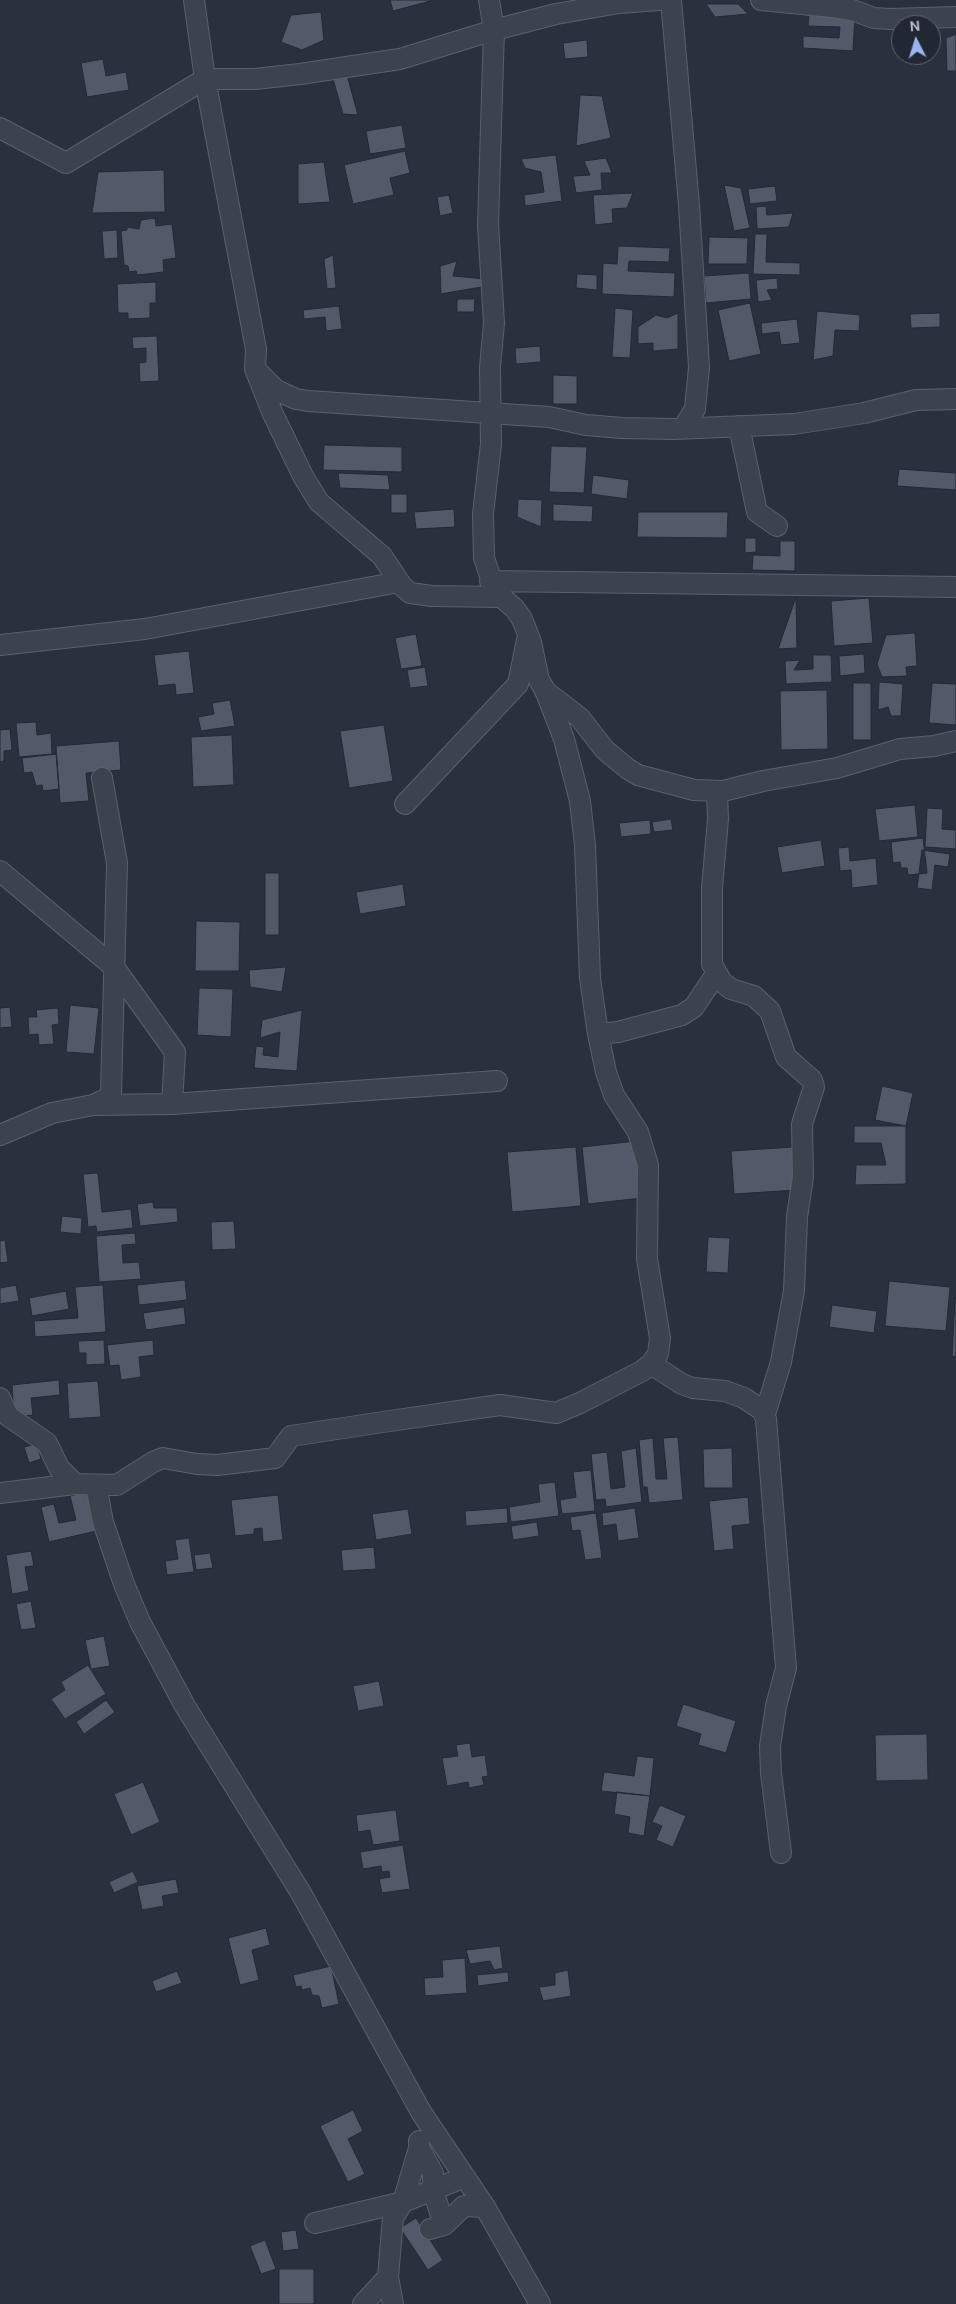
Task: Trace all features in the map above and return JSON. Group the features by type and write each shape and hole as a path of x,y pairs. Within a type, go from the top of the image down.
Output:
{"street":[{"path":"194,0 205,79 256,349 255,369 272,414 312,493 326,510 382,556 405,589 416,594 496,589 956,587"},
{"path":"0,1493 75,1484 96,1486 122,1483 158,1459 170,1458 211,1465 275,1458 291,1436 500,1405 556,1413 580,1404 651,1364 658,1354 660,1338 647,1259 648,1165 638,1132 614,1095 606,1072 598,1034 590,978 585,845 580,801 564,739 545,690 539,680 528,636 519,613 496,589 484,558 482,530 491,444 490,368 494,323 488,224 494,30 489,0"},
{"path":"0,128 66,163 205,79 273,77 400,59 494,30 556,14 659,0"},
{"path":"670,0 689,206 699,367 695,409 683,428"},
{"path":"761,0 852,10 874,18 890,20 956,17"},
{"path":"255,369 276,390 296,399 327,404 490,412 622,428 794,424 864,413 916,400 956,399"},
{"path":"738,426 757,512 777,526"},
{"path":"0,645 145,629 399,582"},
{"path":"405,804 518,684 528,636"},
{"path":"545,690 580,718 605,750 638,775 671,785 717,792 837,768 900,749 934,746 956,741"},
{"path":"93,1105 108,1098 112,1088 117,863 102,778"},
{"path":"717,792 718,819 711,918 712,958 716,974 731,989 754,996 770,1011 786,1057 812,1080 813,1085 813,1095 802,1124 802,1177 797,1217 794,1291 781,1362 765,1414 774,1501 786,1668 776,1706 770,1746 771,1773 781,1853"},
{"path":"0,871 114,967 175,1052 172,1104"},
{"path":"598,1034 618,1032 682,1015 694,1007 716,974"},
{"path":"0,1135 52,1113 93,1105 172,1104 497,1081"},
{"path":"651,1364 682,1384 693,1388 725,1392 744,1398 765,1414"},
{"path":"0,1398 8,1416 48,1443 60,1468 75,1484"},
{"path":"96,1486 103,1522 124,1584 140,1622 185,1706 301,1893 421,2112 485,2206 540,2304"},
{"path":"393,2304 388,2277 393,2218 403,2202 419,2148 421,2112"},
{"path":"419,2148 433,2173 437,2227 464,2206 485,2206"},
{"path":"315,2223 403,2202 465,2177"},
{"path":"363,2304 388,2277"}],"building":[{"path":"390,0 434,0 393,11"},
{"path":"706,4 738,4 748,14 715,17"},
{"path":"321,12 324,40 302,50 281,42 291,15"},
{"path":"809,12 855,15 853,51 803,48 803,36 839,38 840,27 808,26"},
{"path":"956,34 956,71 947,71 946,38"},
{"path":"587,40 588,57 565,59 563,43"},
{"path":"103,59 106,76 126,72 129,90 87,97 81,63"},
{"path":"347,75 358,115 343,114 333,79"},
{"path":"580,95 602,96 611,138 576,146"},
{"path":"402,125 406,148 370,154 366,131"},
{"path":"405,151 410,173 390,178 394,195 353,204 344,165"},
{"path":"556,155 562,201 525,206 524,195 544,192 541,172 525,168 521,159"},
{"path":"606,158 612,173 601,173 602,190 576,193 573,176 590,175 584,161"},
{"path":"324,162 330,202 298,204 298,164"},
{"path":"164,170 165,212 92,213 98,172"},
{"path":"724,185 741,188 750,228 734,231"},
{"path":"775,186 777,201 750,204 748,189"},
{"path":"633,193 627,208 612,209 613,223 595,225 593,195"},
{"path":"449,195 453,213 440,216 437,197"},
{"path":"766,206 767,215 793,213 789,227 757,229 756,207"},
{"path":"155,218 156,226 172,224 176,258 163,260 164,272 137,275 136,271 129,272 128,266 124,265 121,231 127,230 127,227 139,229 141,220"},
{"path":"117,230 118,258 104,259 102,231"},
{"path":"755,234 767,234 766,262 800,263 800,275 753,274"},
{"path":"709,237 748,238 747,264 708,264"},
{"path":"618,246 670,248 669,262 629,261 628,271 675,273 674,297 602,294 603,263 617,264"},
{"path":"333,255 336,288 327,289 324,259"},
{"path":"457,261 453,276 486,279 481,287 441,294 440,266"},
{"path":"749,273 751,299 706,303 704,276"},
{"path":"577,274 597,275 597,290 576,288"},
{"path":"777,278 778,289 767,290 772,300 758,302 756,280"},
{"path":"156,282 156,303 150,303 150,318 128,319 128,313 118,313 117,284"},
{"path":"457,299 475,299 474,312 457,312"},
{"path":"750,303 761,354 729,361 718,310"},
{"path":"339,306 342,329 326,331 325,317 304,319 303,310"},
{"path":"615,308 633,310 630,358 612,357"},
{"path":"817,311 860,315 859,331 835,330 833,356 813,360"},
{"path":"678,313 678,349 653,351 653,343 638,344 638,327 656,315 667,318"},
{"path":"940,313 940,327 911,328 910,314"},
{"path":"797,319 800,343 781,345 779,332 762,334 761,323"},
{"path":"157,336 159,381 140,382 139,363 146,362 146,348 133,349 132,337"},
{"path":"540,346 541,362 516,364 515,348"},
{"path":"553,375 577,376 577,404 553,404"},
{"path":"324,445 402,447 402,472 323,470"},
{"path":"551,446 587,447 584,493 549,492"},
{"path":"899,469 956,473 956,490 897,486"},
{"path":"338,473 388,475 390,490 340,488"},
{"path":"593,475 629,480 627,499 591,494"},
{"path":"391,494 407,494 407,513 391,513"},
{"path":"518,499 542,500 541,527 517,517"},
{"path":"553,504 593,506 592,522 553,521"},
{"path":"454,509 455,527 416,529 414,512"},
{"path":"638,512 728,512 727,538 637,537"},
{"path":"745,538 756,538 756,552 745,553"},
{"path":"780,541 795,541 795,571 752,570 753,555 780,556"},
{"path":"796,597 797,648 778,649"},
{"path":"869,598 873,643 834,646 831,601"},
{"path":"915,633 917,666 906,667 907,676 882,677 877,664 886,635"},
{"path":"416,634 422,666 401,669 395,638"},
{"path":"189,651 194,693 176,695 175,684 158,686 154,655"},
{"path":"864,654 865,673 840,676 839,656"},
{"path":"813,655 831,655 832,682 786,684 785,661 800,660 794,670 813,669"},
{"path":"425,667 428,686 410,688 407,670"},
{"path":"879,682 903,684 901,716 891,716 888,707 878,710"},
{"path":"853,683 871,683 871,740 853,740"},
{"path":"932,683 956,684 956,725 929,723"},
{"path":"827,690 828,749 781,750 780,691"},
{"path":"230,700 235,726 201,731 198,717 214,714 212,703"},
{"path":"36,722 37,735 51,733 52,754 19,757 16,723"},
{"path":"384,725 393,781 349,788 340,731"},
{"path":"10,729 12,750 4,751 4,761 0,762 0,730"},
{"path":"232,735 234,785 193,787 191,737"},
{"path":"119,741 121,770 86,773 89,801 60,803 56,746"},
{"path":"56,754 59,789 43,791 42,785 36,786 32,772 24,773 22,758"},
{"path":"915,805 918,837 879,841 875,809"},
{"path":"927,808 943,809 942,829 956,830 956,849 925,847"},
{"path":"671,819 673,830 654,832 652,822"},
{"path":"650,820 651,834 621,837 619,823"},
{"path":"923,838 927,873 908,875 907,868 901,868 900,862 893,863 891,842"},
{"path":"821,840 825,866 782,873 777,847"},
{"path":"849,847 850,861 876,858 878,885 852,888 851,870 840,871 838,848"},
{"path":"922,850 950,854 948,867 935,865 932,890 917,888"},
{"path":"265,873 279,873 279,935 265,935"},
{"path":"403,884 406,906 360,914 356,892"},
{"path":"196,921 240,922 239,971 195,971"},
{"path":"286,967 282,992 250,987 249,970"},
{"path":"199,988 233,989 231,1037 197,1035"},
{"path":"70,1005 99,1008 94,1054 66,1052"},
{"path":"10,1007 12,1027 0,1028 0,1008"},
{"path":"58,1008 59,1024 52,1025 54,1044 39,1045 38,1034 29,1035 28,1017 37,1017 36,1010"},
{"path":"302,1010 297,1071 254,1068 256,1046 264,1047 263,1055 278,1057 280,1032 260,1038 262,1020"},
{"path":"882,1086 913,1093 906,1126 875,1120"},
{"path":"854,1126 906,1126 906,1184 855,1185 856,1165 886,1165 881,1143 854,1143"},
{"path":"645,1140 651,1197 588,1204 582,1147"},
{"path":"576,1147 581,1206 512,1212 507,1152"},
{"path":"793,1147 796,1190 734,1194 731,1151"},
{"path":"98,1173 102,1212 131,1209 133,1228 97,1232 96,1226 88,1227 83,1174"},
{"path":"153,1202 154,1208 177,1208 178,1222 140,1226 137,1204"},
{"path":"62,1216 82,1218 81,1234 60,1232"},
{"path":"234,1221 236,1249 212,1250 211,1222"},
{"path":"135,1233 136,1244 122,1245 123,1263 139,1262 141,1279 99,1282 96,1236"},
{"path":"708,1237 730,1238 728,1273 706,1272"},
{"path":"5,1240 8,1262 0,1263 0,1241"},
{"path":"185,1280 187,1300 139,1305 137,1285"},
{"path":"889,1281 950,1287 946,1331 885,1326"},
{"path":"16,1285 19,1301 0,1304 0,1288"},
{"path":"103,1285 106,1332 35,1337 34,1321 78,1318 75,1287"},
{"path":"66,1291 69,1309 32,1316 29,1298"},
{"path":"956,1298 956,1357 952,1356"},
{"path":"832,1305 877,1311 874,1333 829,1327"},
{"path":"184,1307 186,1324 146,1330 143,1313"},
{"path":"104,1340 105,1364 86,1365 86,1353 79,1353 78,1341"},
{"path":"153,1340 154,1355 139,1357 141,1377 121,1380 119,1365 110,1366 107,1345"},
{"path":"59,1380 60,1395 31,1398 33,1415 14,1417 12,1385"},
{"path":"98,1381 101,1417 69,1419 67,1383"},
{"path":"678,1437 683,1500 649,1503 647,1487 643,1487 639,1440 653,1438 656,1479 667,1479 663,1438"},
{"path":"37,1444 41,1459 29,1463 24,1447"},
{"path":"636,1448 642,1502 606,1507 605,1499 596,1500 591,1454 607,1452 611,1489 625,1487 621,1451"},
{"path":"732,1448 733,1488 704,1488 703,1449"},
{"path":"591,1470 595,1511 562,1514 560,1500 576,1497 573,1472"},
{"path":"555,1482 559,1516 511,1522 509,1507 540,1502 538,1484"},
{"path":"87,1492 96,1531 49,1542 41,1507 54,1504 59,1523 76,1520 70,1496"},
{"path":"278,1495 283,1540 263,1542 262,1528 254,1529 254,1534 235,1536 231,1500"},
{"path":"748,1497 750,1524 732,1526 734,1549 714,1551 709,1501"},
{"path":"507,1508 508,1523 466,1526 465,1511"},
{"path":"635,1508 639,1538 618,1541 616,1524 603,1526 602,1513"},
{"path":"408,1509 412,1534 376,1540 372,1514"},
{"path":"596,1513 602,1558 585,1560 580,1530 572,1531 570,1517"},
{"path":"537,1522 539,1536 513,1540 511,1526"},
{"path":"189,1538 194,1572 167,1575 165,1561 178,1559 175,1540"},
{"path":"374,1547 376,1569 343,1571 341,1550"},
{"path":"31,1551 34,1566 25,1567 29,1591 12,1594 6,1555"},
{"path":"210,1553 213,1568 196,1570 194,1555"},
{"path":"31,1601 36,1628 21,1630 16,1604"},
{"path":"104,1636 110,1666 91,1669 85,1640"},
{"path":"88,1665 106,1694 65,1719 51,1699 65,1690 61,1682"},
{"path":"379,1681 384,1706 358,1711 353,1686"},
{"path":"106,1700 115,1712 84,1734 76,1722"},
{"path":"683,1704 736,1721 726,1753 698,1745 701,1734 676,1726"},
{"path":"927,1734 928,1780 876,1781 875,1735"},
{"path":"470,1743 472,1757 485,1755 488,1776 482,1777 484,1785 469,1788 468,1782 447,1786 442,1758 458,1756 456,1745"},
{"path":"637,1756 654,1758 650,1796 601,1791 604,1772 634,1776"},
{"path":"143,1782 160,1822 131,1835 114,1794"},
{"path":"617,1792 650,1796 644,1836 628,1833 630,1817 614,1814"},
{"path":"660,1805 686,1816 673,1847 656,1840 662,1826 652,1822"},
{"path":"396,1810 400,1841 373,1845 370,1830 358,1832 356,1815"},
{"path":"403,1845 410,1889 382,1893 379,1879 390,1877 389,1871 382,1872 381,1866 363,1869 360,1852"},
{"path":"133,1871 138,1882 114,1893 109,1882"},
{"path":"176,1879 179,1893 162,1896 164,1906 142,1910 137,1886"},
{"path":"266,1928 270,1945 252,1950 259,1980 240,1985 228,1938"},
{"path":"500,1946 503,1968 494,1970 490,1961 470,1964 466,1950"},
{"path":"465,1958 467,1993 425,1996 424,1978 443,1977 442,1960"},
{"path":"331,1966 339,2004 322,2008 319,1996 312,1995 310,1988 302,1990 301,1986 296,1987 293,1975"},
{"path":"568,1970 571,1996 543,2001 539,1987 555,1985 555,1973"},
{"path":"177,1971 182,1983 156,1992 152,1981"},
{"path":"508,1972 509,1982 478,1986 477,1975"},
{"path":"353,2110 363,2131 348,2139 365,2174 348,2182 320,2126"},
{"path":"416,2218 443,2260 428,2270 400,2228"},
{"path":"296,2230 299,2249 283,2251 281,2232"},
{"path":"265,2240 276,2269 261,2274 250,2246"},
{"path":"279,2269 314,2269 314,2304 279,2304"}]}
